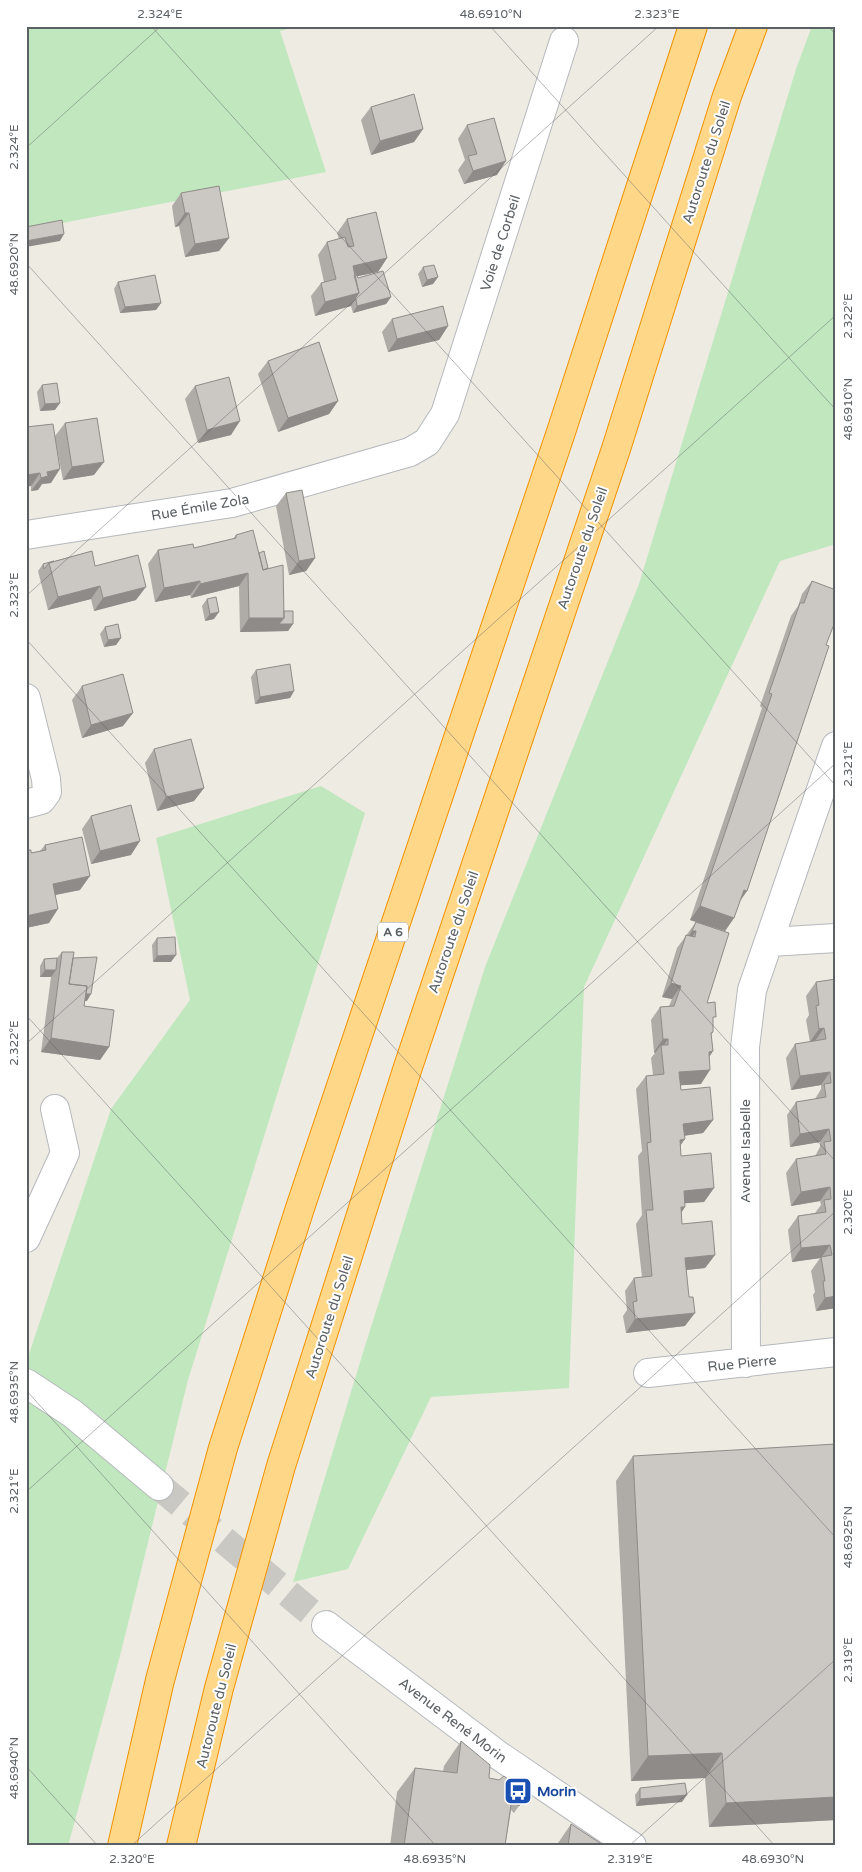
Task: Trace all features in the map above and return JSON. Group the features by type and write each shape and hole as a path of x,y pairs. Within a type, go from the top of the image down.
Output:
{"highway":[{"name":"A 6","path":"122,1846 160,1680 226,1439 300,1208 562,429 693,26"},
{"name":"Autoroute du Soleil","path":"181,1846 219,1688 281,1466 408,1067 616,449 727,96 753,26"}],"street":[{"name":"Voie de Corbeil","path":"427,442 445,414 564,41"},
{"name":"Rue Émile Zola","path":"26,534 232,503 410,452 427,442"},
{"path":"26,698 46,779 47,792 41,800 26,804"},
{"name":"Avenue Isabelle","path":"746,1363 745,1047 752,990 836,746"},
{"path":"770,942 836,938"},
{"path":"26,1238 66,1153 55,1109"},
{"name":"Rue Pierre","path":"648,1373 836,1352"},
{"path":"26,1383 73,1414 159,1486"},
{"name":"Avenue René Morin","path":"326,1625 498,1754 632,1846"}],"green space":[{"path":"26,26 300,26 280,31 326,172 26,230"},
{"path":"812,26 836,26 836,544 780,561 584,987 569,1388 431,1397 348,1569 293,1582 365,1346 485,967 639,584 796,69"},
{"path":"321,786 365,813 188,1380 121,1652 68,1846 26,1846 26,1363 111,1109 190,1000 156,838"}],"building":[{"path":"414,94 423,129 380,141 371,107"},
{"path":"494,118 506,161 473,171 468,156 477,154 467,125"},
{"path":"219,186 229,238 195,244 189,213 185,213 181,193"},
{"path":"376,212 387,258 353,266 359,293 325,302 321,283 336,279 327,242 345,237 348,247 354,246 347,219"},
{"path":"62,220 64,234 26,241 26,227"},
{"path":"434,265 438,277 427,280 423,267"},
{"path":"383,271 391,297 357,306 356,299 354,300 359,293 354,275 356,274 358,278"},
{"path":"155,275 161,303 125,307 118,282"},
{"path":"443,306 448,326 397,339 392,319"},
{"path":"319,342 338,401 288,418 268,361"},
{"path":"229,377 240,421 207,430 195,386"},
{"path":"57,383 60,403 45,404 42,385"},
{"path":"97,418 104,462 72,467 65,423"},
{"path":"53,424 60,469 47,472 48,476 41,478 40,473 26,475 26,427"},
{"path":"302,490 315,558 299,561 286,493"},
{"path":"253,530 263,570 283,565 284,618 249,618 248,573 200,584 200,581 164,588 158,550 193,544 194,548 236,538 236,535"},
{"path":"92,551 95,566 138,555 146,587 103,598 100,586 58,597 49,563"},
{"path":"264,551 268,568 263,570 259,553"},
{"path":"54,561 49,563 44,569 43,564"},
{"path":"812,581 836,590 836,609 834,613 836,614 836,619 826,645 829,646 747,891 744,890 734,918 700,906 772,694 769,693 800,603 804,603"},
{"path":"216,597 219,612 210,614 207,599"},
{"path":"284,611 293,611 293,624 279,624 284,618"},
{"path":"118,624 121,638 108,640 105,627"},
{"path":"290,664 294,691 260,697 256,670"},
{"path":"123,674 133,713 91,725 82,686"},
{"path":"191,739 204,788 166,797 154,749"},
{"path":"131,805 140,841 100,851 91,816"},
{"path":"82,837 90,876 53,884 58,909 26,916 26,850 31,850 31,853 46,850 45,845"},
{"path":"696,922 729,933 707,1003 715,1002 716,1017 713,1017 713,1032 711,1033 713,1051 709,1052 710,1070 679,1072 681,1090 710,1087 713,1120 683,1124 685,1139 680,1140 681,1156 711,1153 714,1188 684,1191 685,1207 681,1207 682,1224 712,1221 715,1255 685,1258 689,1297 693,1297 695,1313 635,1319 633,1302 637,1301 634,1278 652,1276 646,1210 653,1210 647,1143 651,1142 646,1076 664,1074 661,1045 668,1045 668,1039 663,1039 660,1007 674,1006 681,986 671,983 686,935 695,937 696,931 692,931"},
{"path":"175,937 176,955 157,956 157,938"},
{"path":"62,952 74,952 69,984 87,986 84,1006 114,1010 109,1047 51,1038"},
{"path":"97,957 91,994 86,994 87,986 69,984 73,958"},
{"path":"57,958 56,970 45,970 44,959"},
{"path":"836,979 836,1296 825,1298 823,1281 825,1281 821,1257 832,1255 830,1245 801,1248 798,1216 826,1212 824,1200 831,1199 830,1187 801,1192 796,1159 826,1154 824,1142 831,1141 829,1129 800,1134 796,1102 826,1097 824,1084 831,1083 830,1072 800,1076 795,1044 826,1039 824,1028 819,1029 816,1006 819,1005 816,982"},
{"path":"26,1031 29,1041 26,1042"},
{"path":"836,1444 836,1797 726,1803 722,1753 648,1756 633,1456"},
{"path":"461,1741 490,1765 489,1778 499,1780 504,1776 514,1784 505,1846 404,1846 415,1768 457,1773"},
{"path":"685,1783 687,1795 640,1799 640,1788"},
{"path":"514,1788 525,1797 519,1806 512,1800"},
{"path":"571,1824 600,1843 599,1846 568,1846"}],"tunnel":[{"path":"159,1486 326,1625"}],"place":[{"name":"Morin","path":"518,1791"}]}
